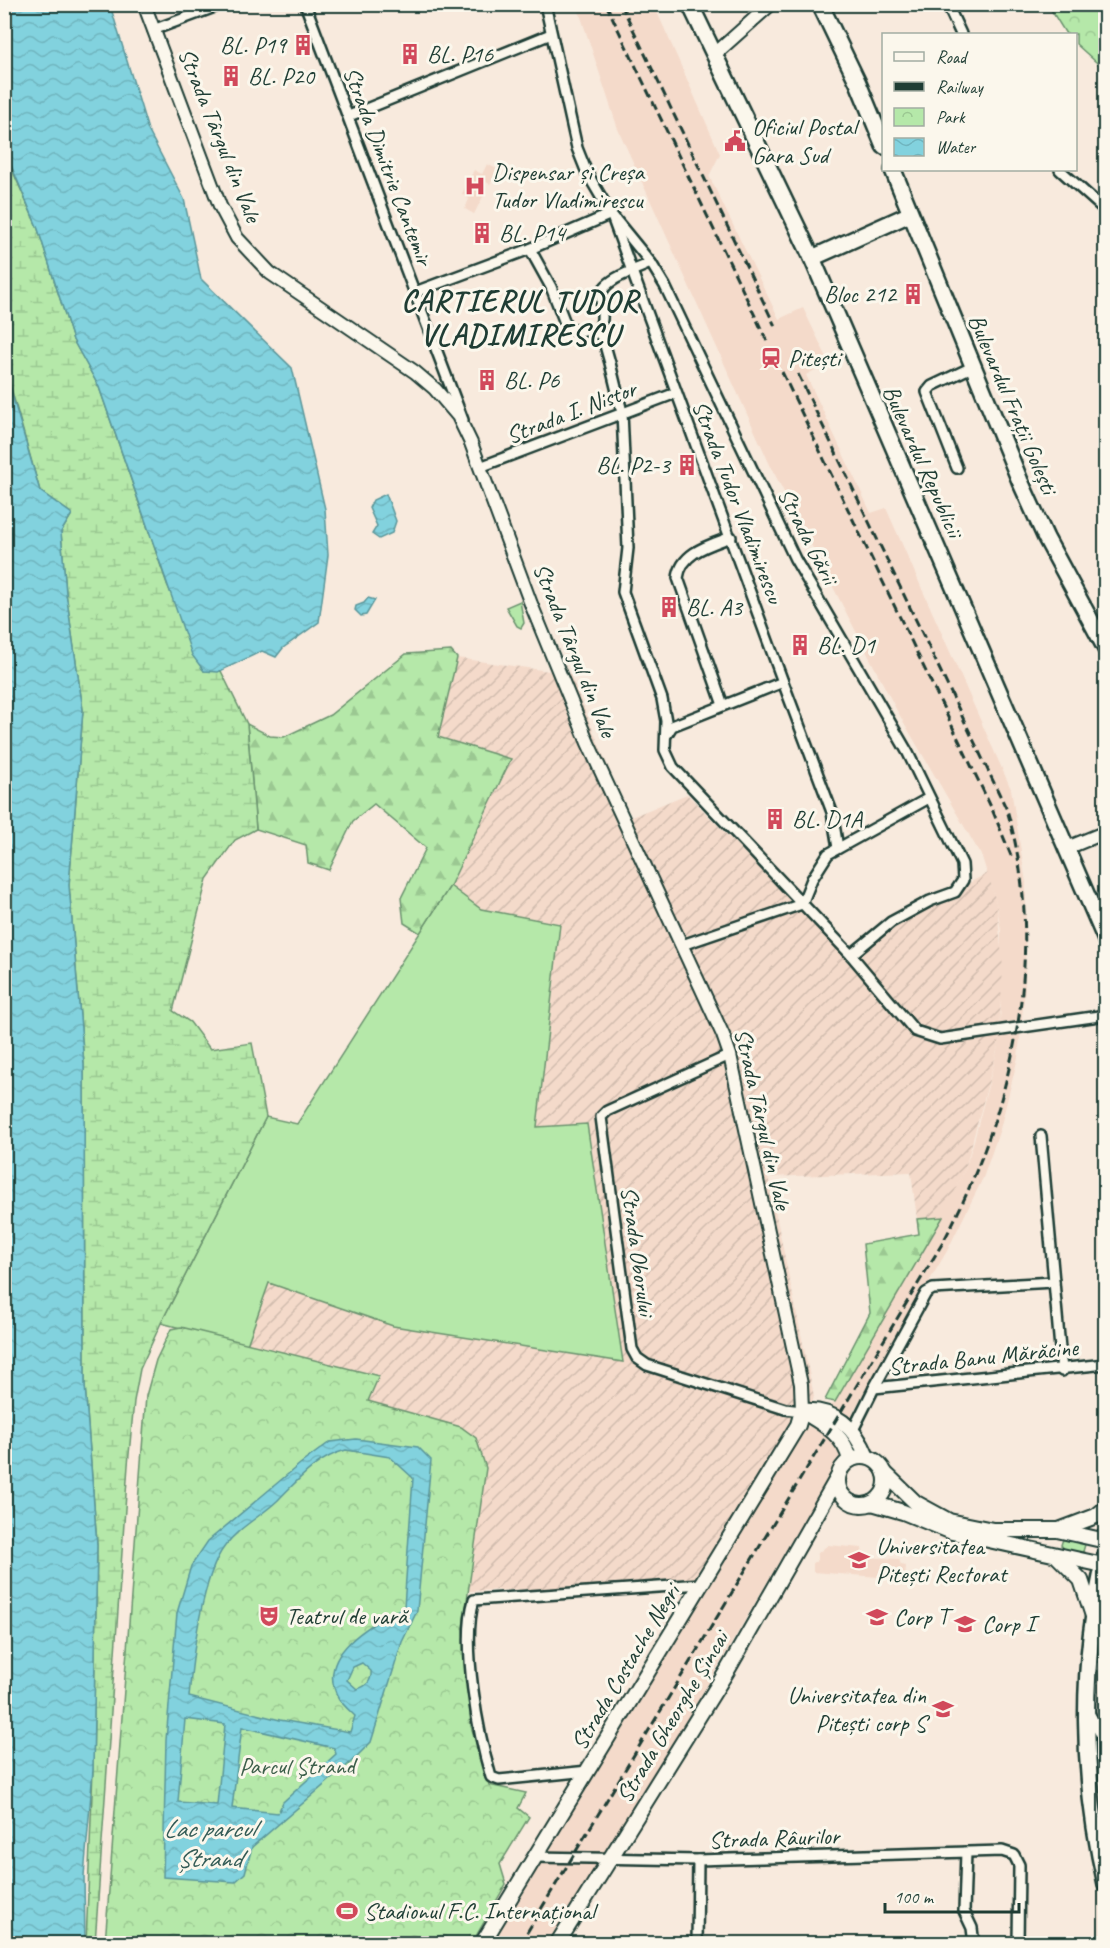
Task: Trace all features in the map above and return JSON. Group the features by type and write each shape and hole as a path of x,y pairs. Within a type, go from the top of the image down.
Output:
{"main road":[{"name":"Bulevardul Republicii","path":"690,4 813,258 867,391 1106,940"},
{"path":"820,4 858,83 882,141"},
{"name":"Bulevardul Frații Golești","path":"893,171 972,367 1046,538 1106,649"},
{"path":"813,258 910,214"},
{"path":"802,1411 815,1410 829,1414 853,1430 867,1457"},
{"path":"802,1411 837,1434 847,1447 850,1460"},
{"name":"Strada Costache Negri","path":"482,1944 798,1425 802,1411"},
{"path":"1105,1877 1091,1802 1086,1707 1094,1617 1104,1560 1056,1556 952,1532 903,1512 872,1503 858,1505 845,1498 841,1492 838,1477 850,1460 867,1457 878,1462 885,1473 916,1503 949,1521 993,1530 1057,1530 1106,1542"},
{"path":"872,1503 883,1493 885,1473"},
{"name":"Strada Gheorghe Șincai","path":"557,1944 727,1671 838,1477"},
{"path":"819,1509 845,1498"},
{"path":"1057,1530 1096,1516 1106,1508"},
{"path":"1056,1556 1081,1580 1094,1617"}],"street":[{"name":"Strada Târgul din Vale","path":"144,4 220,206 237,238 270,273 394,356 435,389 458,416 471,443 531,604 588,743 636,851 682,945 730,1055 801,1384 802,1411"},
{"path":"153,30 223,4"},
{"name":"Strada Dimitrie Cantemir","path":"304,4 349,116 471,443"},
{"name":"Strada Tudor Vladimirescu","path":"544,4 577,148 587,173 611,214 832,812 838,848"},
{"path":"715,54 771,4"},
{"path":"948,4 961,33"},
{"path":"349,116 551,34"},
{"path":"1061,171 1106,211"},
{"path":"415,292 530,249 611,214"},
{"name":"Strada Gării","path":"611,214 651,263 694,343 795,560 908,753 962,864 963,880 955,892 930,901 891,922 851,955"},
{"path":"530,249 551,287 567,327 598,333"},
{"path":"651,263 608,284 603,291 604,316 598,333 608,354 622,412 628,548 623,592 662,699 666,721 665,750 673,767 851,955 915,1031 939,1039 1106,1015"},
{"path":"957,468 927,392 932,386 972,367"},
{"name":"Strada I. Nistor","path":"480,467 676,393"},
{"path":"723,705 678,578 683,563 700,549 731,537"},
{"path":"666,736 672,726 783,682"},
{"path":"682,945 802,903 819,866 828,854 929,798"},
{"path":"1067,848 1106,832"},
{"name":"Strada Oborului","path":"730,1055 607,1110 601,1117 632,1349 637,1358 647,1365 785,1409 802,1411"},
{"path":"1041,1136 1062,1371"},
{"path":"874,1388 926,1293 933,1289 1054,1282"},
{"name":"Strada Banu Mărăcine","path":"853,1430 874,1388 1062,1371 1106,1364"},
{"path":"588,1771 499,1779 491,1777 483,1749 475,1694 469,1628 474,1600 701,1584"},
{"path":"1086,1707 1106,1744"},
{"name":"Strada Râurilor","path":"535,1857 698,1860 1002,1851 1014,1855 1020,1877 1018,1944"},
{"path":"966,1852 964,1911 972,1928 974,1944"},
{"path":"698,1860 698,1944"}],"shaded area":[{"path":"577,5 654,5 720,154 709,176 779,319 803,308 829,362 806,375 871,513 886,508 1011,789 1026,883 1025,988 1018,1057 1000,1129 983,1178 947,1251 854,1410 839,1459 610,1851 550,1943 489,1944 707,1584 806,1428 835,1402 934,1232 965,1169 974,1141 998,1047 1001,1006 1001,931 997,906 982,857 896,709 771,467 618,129"},
{"name":"Dispensar și Creșa Tudor Vladimirescu","path":"487,164 499,170 490,184 486,182 482,189 486,191 474,214 465,209 469,199 462,194 474,170 482,174"},
{"path":"457,658 570,674 629,818 687,794 846,957 916,911 988,873 997,906 1003,968 998,1047 965,1169 943,1217 917,1219 911,1172 768,1177 814,1396 806,1428 707,1584 469,1591 478,1525 461,1427 368,1401 378,1376 247,1345 269,1283 393,1325 587,1124 537,1127 560,924 481,909 450,886 511,759 438,737"},
{"name":"Universitatea Pitești Rectorat","path":"828,1545 862,1548 863,1557 899,1559 901,1565 906,1566 905,1579 813,1572 813,1562 817,1562 818,1553"}],"green space":[{"path":"1048,5 1105,5 1105,70 1077,45 1077,33 1065,33"},
{"path":"4,151 38,229 73,340 99,387 167,584 204,671 221,671 247,724 256,829 235,840 207,879 173,1011 190,1022 210,1049 252,1043 266,1117 140,1369 134,1401 128,1465 95,1943 86,1943 93,1770 97,1545 85,1385 84,1064 69,885 83,710 66,593 61,532 72,514 40,491 5,367"},
{"path":"520,601 524,623 521,628 517,626 506,607"},
{"path":"451,651 457,658 438,737 511,759 450,886 420,933 404,923 401,898 426,848 374,804 353,821 329,870 308,863 306,845 256,829 247,724 270,736 284,737 330,715 406,654"},
{"path":"450,886 481,909 560,924 537,1127 587,1124 623,1362 393,1326 269,1283 247,1345 161,1323 266,1117 297,1124"},
{"path":"943,1217 835,1402 825,1400 870,1313 863,1244 919,1234 917,1219"},
{"name":"Parcul Ștrand","path":"181,1327 379,1376 368,1401 461,1427 476,1438 486,1468 463,1628 471,1726 489,1785 526,1793 518,1808 529,1817 500,1864 506,1884 472,1943 105,1944 146,1396 156,1360 171,1329"},
{"path":"1074,1538 1086,1541 1082,1555 1065,1550 1061,1545 1063,1539"}],"water":[{"path":"4,5 110,5 148,130 184,199 201,279 292,368 325,509 328,555 319,622 283,648 276,657 262,651 218,672 204,671 192,655 99,387 73,340 38,229 5,151"},
{"path":"4,367 40,491 72,514 61,532 66,593 83,710 69,885 84,1064 85,1385 97,1545 93,1770 84,1876 85,1943 5,1943"},
{"path":"386,494 396,521 392,533 379,539 372,534 377,526 369,508 373,500"},
{"path":"368,598 375,600 366,615 361,616 355,610 356,606 364,603"},
{"name":"Lac parcul Ștrand","path":"356,1439 418,1447 431,1460 417,1611 402,1642 371,1742 252,1847 245,1873 235,1882 163,1877 166,1740 177,1613 191,1566 208,1541 300,1464 330,1442","holes":["346,1450 390,1457 413,1478 404,1607 377,1622 350,1642 334,1668 333,1683 339,1699 355,1716 350,1732 280,1720 189,1697 204,1597 217,1559 237,1533 270,1507 308,1471 335,1454","362,1663 371,1671 368,1683 357,1689 347,1680 353,1667","185,1719 225,1724 217,1805 178,1802","242,1727 334,1748 336,1754 283,1802 278,1813 232,1808"]}],"railway":[{"path":"606,4 767,341"},
{"path":"621,4 775,326"},
{"path":"782,372 992,809 1012,858"},
{"path":"520,1944 942,1244 967,1194 988,1141 1004,1087 1016,1032 1023,976 1024,920 1019,865 1007,810 798,374"}],"place":[{"name":"BL. P19","path":"303,45"},
{"name":"BL. P16","path":"410,54"},
{"name":"BL. P20","path":"231,76"},
{"name":"Oficiul Postal Gara Sud","path":"735,141"},
{"name":"Dispensar și Creșa Tudor Vladimirescu","path":"475,186"},
{"name":"BL. P14","path":"482,233"},
{"name":"Bloc 212","path":"913,294"},
{"name":"Pitești","path":"771,358"},
{"name":"BL. P6","path":"487,380"},
{"name":"BL. P2-3","path":"687,465"},
{"name":"BL. A3","path":"669,607"},
{"name":"BL. D1","path":"800,645"},
{"name":"BL. D1A","path":"775,819"},
{"name":"Universitatea Pitești Rectorat","path":"859,1560"},
{"name":"Teatrul de vară","path":"269,1616"},
{"name":"Corp T","path":"877,1617"},
{"name":"Corp I","path":"965,1624"},
{"name":"Universitatea din Pitești corp S","path":"943,1709"},
{"name":"Stadionul F.C. Internațional","path":"347,1911"}],"district":[{"name":"CARTIERUL TUDOR VLADIMIRESCU","path":"520,318"}]}
